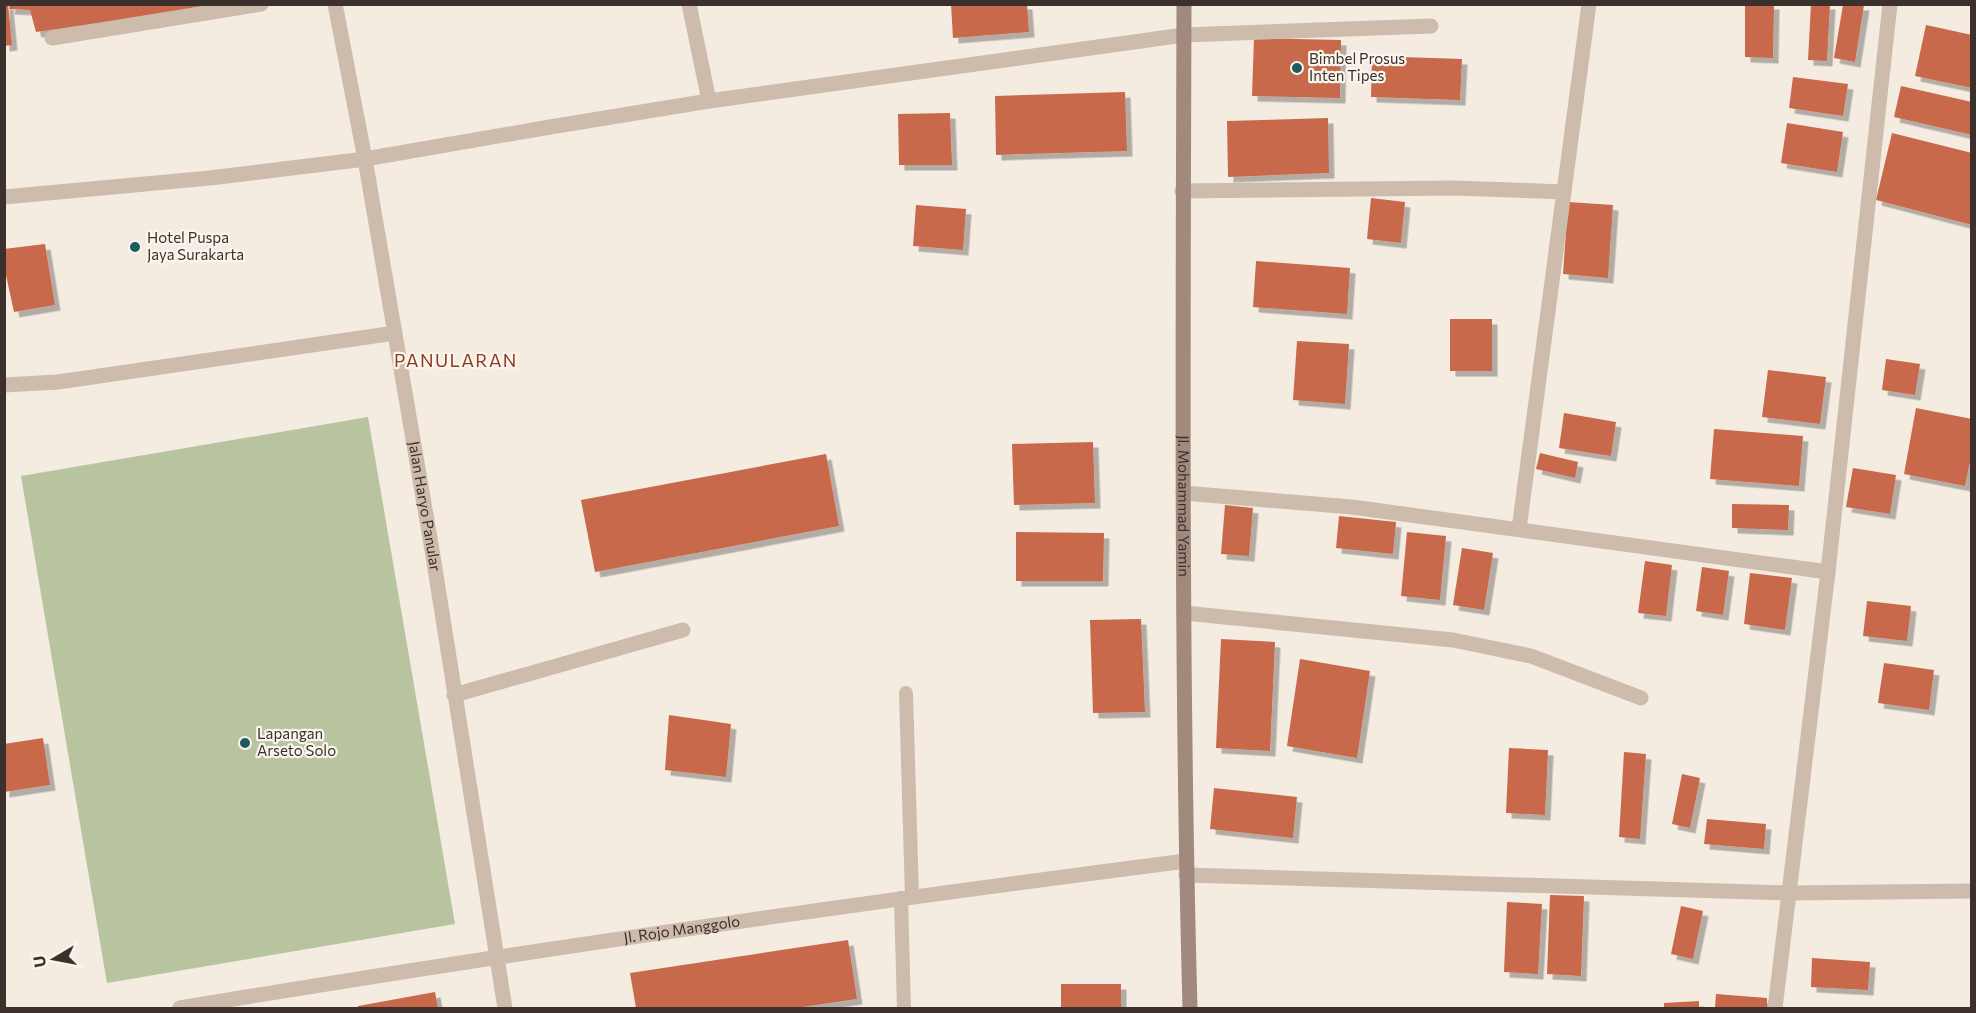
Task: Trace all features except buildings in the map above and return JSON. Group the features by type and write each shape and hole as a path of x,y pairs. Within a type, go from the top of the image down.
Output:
{"main road":[{"name":"Jl. Mohammad Yamin","path":"1184,4 1183,493 1186,868 1190,1008"}],"street":[{"path":"52,38 261,4"},
{"name":"Jalan Haryo Panular","path":"335,4 395,333 505,1008"},
{"path":"688,4 709,101"},
{"path":"1519,529 1589,4"},
{"path":"1775,1008 1828,572 1890,4"},
{"path":"4,197 210,178 365,159 709,101 1184,35 1431,26"},
{"path":"1182,190 1454,188 1564,192"},
{"path":"4,385 58,382 395,333"},
{"path":"1183,493 1352,507 1828,572"},
{"path":"1184,613 1453,640 1531,656 1641,698"},
{"path":"454,694 683,630"},
{"name":"Jl. Rojo Manggolo","path":"180,1008 496,957 906,897 1186,868 1789,893 1971,891"}],"lane":[{"path":"904,1008 906,693"}],"green space":[{"name":"Lapangan Arseto Solo","path":"368,417 455,924 107,983 21,476"}],"place":[{"name":"Bimbel Prosus Inten Tipes","path":"1297,68"},
{"name":"Hotel Puspa Jaya Surakarta","path":"135,247"},
{"name":"Lapangan Arseto Solo","path":"245,743"}],"district":[{"name":"PANULARAN","path":"456,361"}]}
